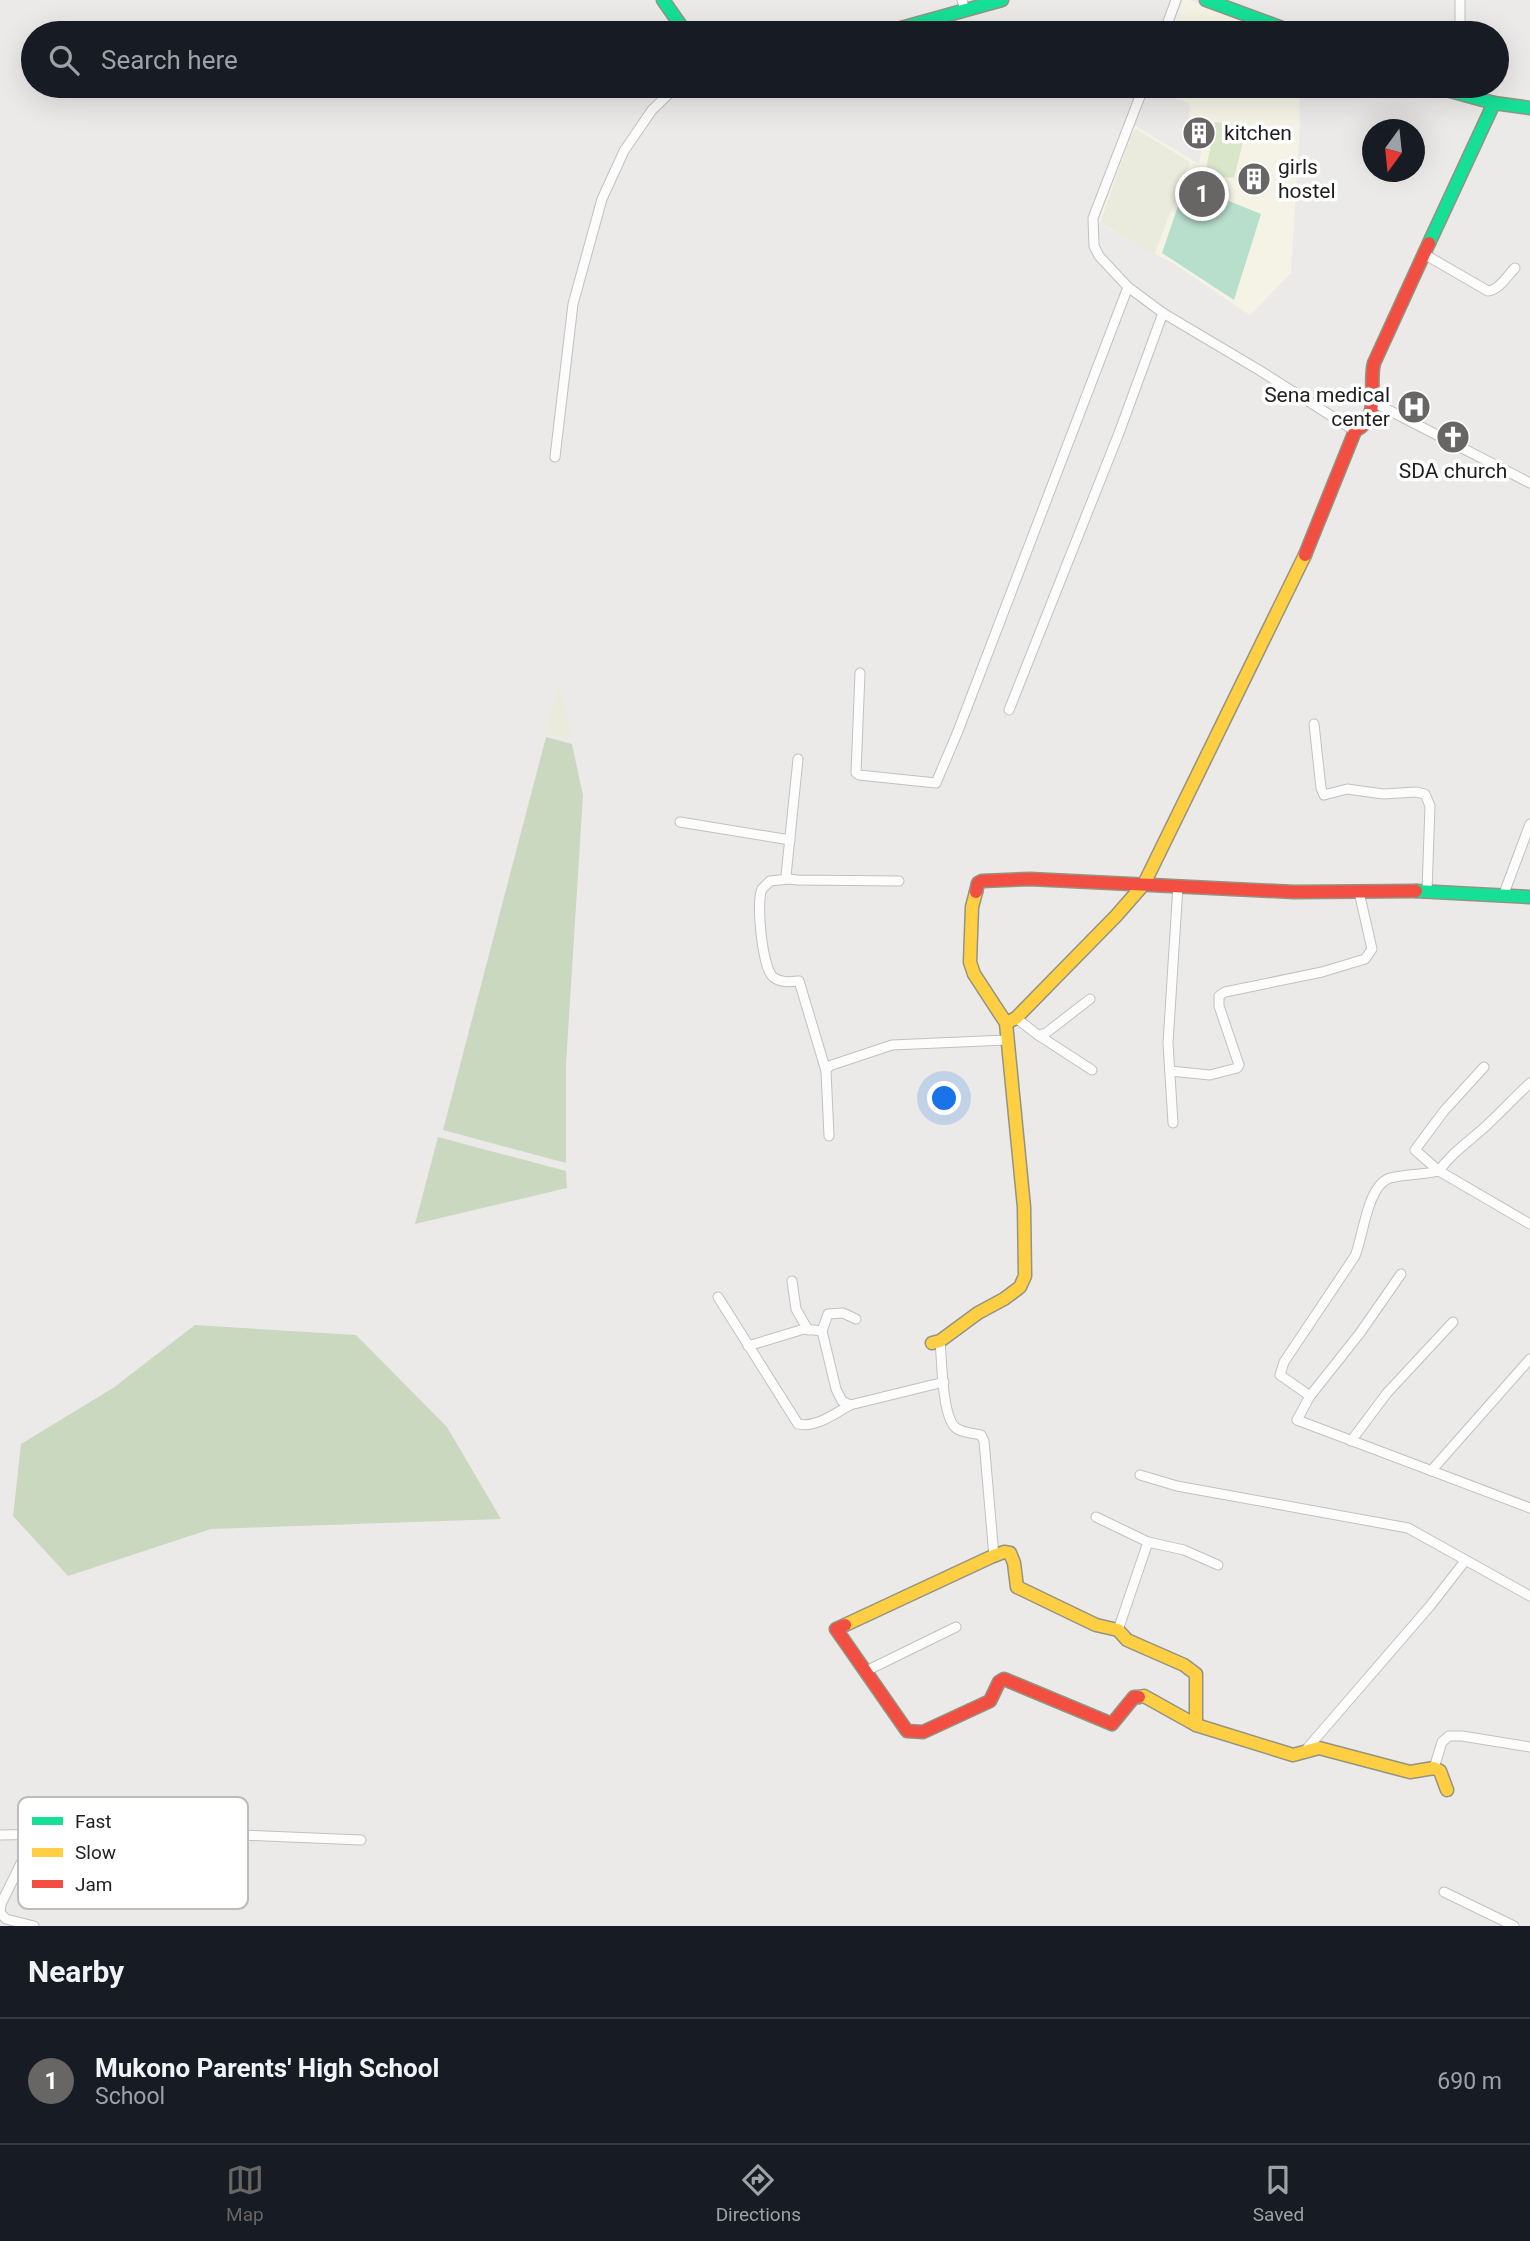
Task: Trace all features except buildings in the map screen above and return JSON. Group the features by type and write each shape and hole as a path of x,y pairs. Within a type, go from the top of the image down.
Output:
{"street":[{"path":"663,0 678,21"},
{"path":"918,21 964,5 1002,0"},
{"path":"1168,21 1176,0"},
{"path":"1206,0 1263,21"},
{"path":"1460,0 1460,21"},
{"path":"555,457 573,304 602,199 624,151 652,110 664,98"},
{"path":"1139,98 1093,218 1094,246 1099,256 1128,287 1163,313 1355,431"},
{"path":"1477,98 1530,108"},
{"path":"994,1556 984,1441 981,1435 955,1427 950,1419 945,1405 944,1382 936,1342 1004,1299 1020,1287 1025,1276 1024,1207 1006,1040 1011,1020 1116,916 1144,884 1294,580 1333,491 1355,431 1363,427 1370,418 1373,402 1371,383 1376,359 1494,103"},
{"path":"1424,254 1488,291 1499,286 1515,268"},
{"path":"860,673 856,773 936,783 1128,287"},
{"path":"1009,710 1163,313"},
{"path":"1373,402 1530,483"},
{"path":"1314,724 1324,795 1347,789 1383,794 1416,792 1429,798 1427,891"},
{"path":"789,879 786,876 798,760"},
{"path":"680,822 790,840"},
{"path":"1503,896 1530,824"},
{"path":"1092,1070 1011,1020 982,987 970,962 972,906 978,883 1031,878 1294,892 1427,891 1530,897"},
{"path":"829,1136 826,1070 799,981 780,982 770,975 765,964 760,903 762,888 770,881 789,879 899,881"},
{"path":"1173,1123 1168,1043 1178,886"},
{"path":"1170,1071 1210,1074 1237,1068 1239,1065 1219,1006 1219,996 1225,992 1322,972 1370,954 1372,949 1359,892"},
{"path":"1038,1035 1046,1033 1090,999"},
{"path":"826,1070 829,1066 892,1045 1006,1040"},
{"path":"1485,1067 1444,1111 1415,1150 1439,1171 1530,1224"},
{"path":"1310,1396 1279,1372 1355,1256 1368,1211 1380,1185 1388,1178 1439,1171 1450,1156 1530,1083"},
{"path":"1401,1274 1360,1333 1310,1396 1297,1420 1530,1508"},
{"path":"792,1281 796,1309 808,1330"},
{"path":"718,1297 798,1424 806,1426 850,1405 944,1382"},
{"path":"850,1405 842,1401 836,1389 822,1331 828,1314 843,1313 856,1319"},
{"path":"1351,1441 1387,1393 1453,1322"},
{"path":"748,1346 808,1330 822,1331"},
{"path":"1431,1471 1530,1359"},
{"path":"1140,1475 1177,1486 1408,1528 1530,1595"},
{"path":"1096,1517 1147,1542 1184,1550 1218,1565"},
{"path":"1118,1630 1147,1542"},
{"path":"1196,1725 1196,1674 1184,1665 1127,1640 1118,1630 1096,1625 1017,1587 1010,1553 994,1556 836,1629 907,1731 916,1734 990,1702 999,1682 1004,1679 1112,1724 1134,1697 1144,1696 1196,1725 1293,1755 1319,1748 1410,1772 1434,1768 1440,1771 1447,1790"},
{"path":"1304,1752 1430,1606 1465,1561"},
{"path":"866,1671 956,1627"},
{"path":"1434,1768 1443,1742 1448,1736 1530,1747"},
{"path":"0,1835 18,1835"},
{"path":"248,1835 360,1840"},
{"path":"18,1869 1,1904 0,1913 6,1919 34,1926"},
{"path":"1444,1892 1514,1926"}],"shaded area":[{"path":"1183,0 1189,0 1244,21 1175,21"},
{"path":"1175,98 1299,98 1291,273 1250,315 1174,264 1098,223 1134,125 1199,164 1202,148 1186,144 1190,103"},
{"path":"1136,129 1190,162 1154,255 1100,223 1130,137"},
{"path":"559,680 572,740 545,733"}],"green space":[{"path":"1215,122 1247,126 1234,178 1222,177 1206,170"},
{"path":"1196,170 1230,190 1224,199 1261,214 1234,300 1162,253 1188,177"},
{"path":"546,737 572,744 583,795 566,1064 566,1163 443,1130"},
{"path":"438,1137 566,1171 567,1188 415,1224"},
{"path":"195,1325 356,1335 447,1427 501,1519 211,1529 68,1576 13,1516 21,1444 113,1388"}],"traffic: fast":[{"path":"663,0 678,21"},
{"path":"926,21 1002,0"},
{"path":"1206,0 1263,21"},
{"path":"1476,98 1530,108"},
{"path":"1429,243 1494,103"},
{"path":"1416,891 1530,897"}],"traffic: slow":[{"path":"1006,1023 1016,1018 1144,884 1305,555"},
{"path":"932,1343 940,1341 978,1313 1004,1299 1020,1287 1025,1276 1024,1207 1006,1023 974,974 970,962 972,907 976,892"},
{"path":"845,1625 991,1557 1004,1552 1010,1553 1017,1587 1096,1625 1118,1630 1127,1640 1184,1665 1196,1674 1196,1725"},
{"path":"1139,1697 1144,1696 1196,1725 1293,1755 1319,1748 1410,1772 1434,1768 1440,1771 1447,1790"}],"traffic: jam":[{"path":"1305,555 1355,431 1369,418 1374,363 1429,243"},
{"path":"976,892 978,883 982,881 1030,879 1294,892 1416,891"},
{"path":"845,1625 836,1629 907,1731 923,1732 990,1701 999,1682 1004,1679 1112,1724 1134,1697 1139,1697"}],"place":[{"name":"kitchen","path":"1199,133"},
{"name":"girls hostel","path":"1254,179"},
{"name":"Mukono Parents' High School","path":"1202,194"},
{"name":"Sena medical center","path":"1414,407"},
{"name":"SDA church","path":"1453,437"}]}
